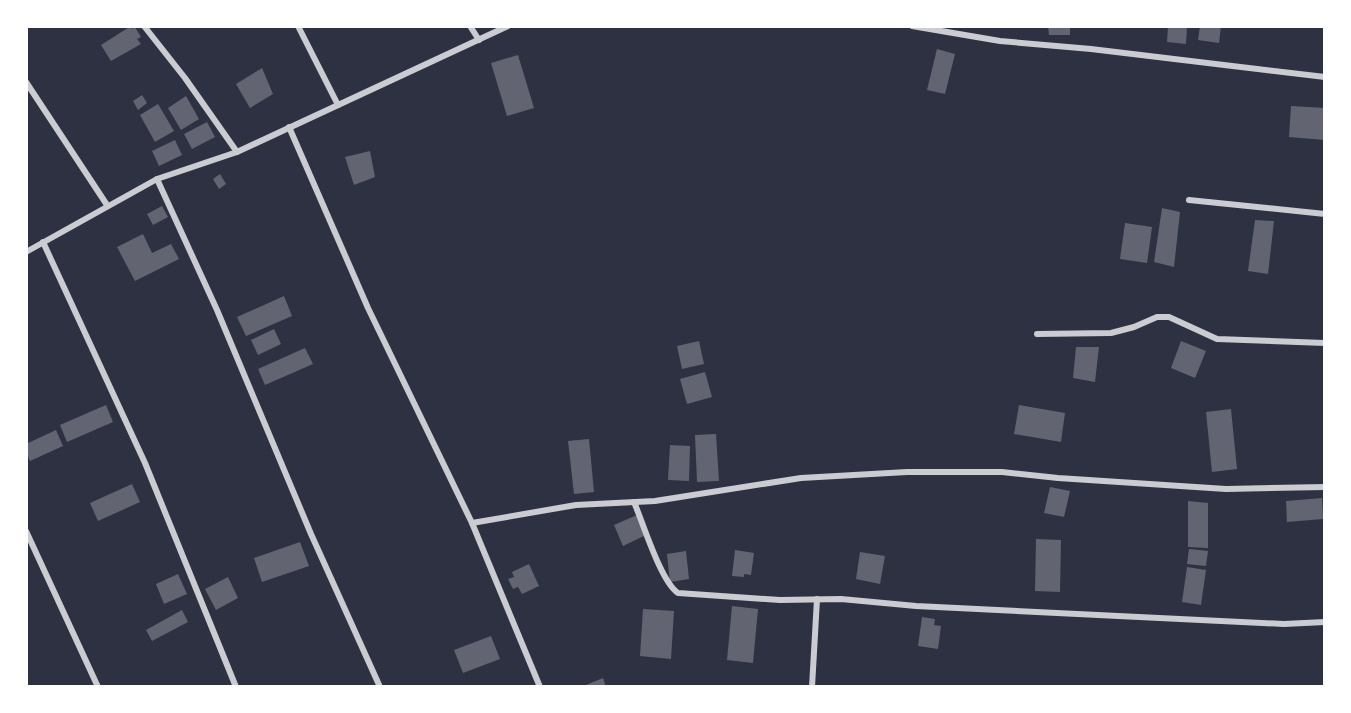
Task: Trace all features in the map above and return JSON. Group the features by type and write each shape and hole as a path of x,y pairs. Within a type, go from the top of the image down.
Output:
{"street":[{"path":"144,26 237,152"},
{"path":"298,26 338,105"},
{"path":"470,26 479,40"},
{"path":"26,252 157,179 237,152 508,26"},
{"path":"912,26 1000,41 1325,77"},
{"path":"26,82 107,205"},
{"path":"289,127 368,308 472,523 540,687"},
{"path":"157,179 380,687"},
{"path":"1189,200 1325,214"},
{"path":"43,242 145,463 236,687"},
{"path":"1037,334 1111,333 1157,317 1169,317 1217,339 1325,343"},
{"path":"472,523 576,505 655,501 801,478 907,472 1002,472 1226,489 1325,487"},
{"path":"634,502 663,574 678,593 1284,624 1325,622"},
{"path":"26,531 98,687"},
{"path":"812,687 817,599"}],"building":[{"path":"131,26 141,37 137,39 141,44 111,61 101,45"},
{"path":"1048,26 1070,26 1070,35 1049,35"},
{"path":"1168,26 1187,26 1186,44 1167,42"},
{"path":"1200,26 1221,26 1219,43 1198,40"},
{"path":"937,49 955,54 945,94 927,90"},
{"path":"518,55 534,108 507,116 491,63"},
{"path":"262,68 273,94 250,108 236,84"},
{"path":"142,95 147,103 138,110 133,101"},
{"path":"186,96 199,119 181,130 168,108"},
{"path":"158,104 174,131 155,142 140,115"},
{"path":"1291,106 1325,108 1325,140 1289,137"},
{"path":"207,122 215,137 192,149 184,134"},
{"path":"175,140 182,155 159,166 152,151"},
{"path":"370,151 375,177 354,185 345,157"},
{"path":"220,174 226,184 219,189 213,179"},
{"path":"162,206 168,217 153,225 147,214"},
{"path":"1162,208 1180,212 1174,267 1154,262"},
{"path":"1255,220 1274,221 1268,274 1248,271"},
{"path":"1125,223 1152,227 1147,263 1120,259"},
{"path":"143,234 152,253 171,244 179,259 135,281 117,247"},
{"path":"284,296 292,316 246,336 237,317"},
{"path":"274,329 281,344 258,355 251,340"},
{"path":"699,341 704,364 682,369 677,346"},
{"path":"1181,341 1206,351 1195,378 1171,368"},
{"path":"1076,347 1099,347 1095,382 1073,378"},
{"path":"305,348 313,364 265,385 258,369"},
{"path":"705,372 712,397 687,404 680,379"},
{"path":"106,405 113,422 67,442 60,425"},
{"path":"1019,405 1065,413 1061,442 1014,434"},
{"path":"1231,409 1237,469 1212,472 1206,412"},
{"path":"56,430 63,446 30,461 26,444"},
{"path":"716,434 719,481 697,482 695,435"},
{"path":"589,439 594,492 574,494 568,441"},
{"path":"670,445 690,446 689,481 668,480"},
{"path":"132,484 140,502 98,521 90,503"},
{"path":"1050,487 1070,491 1064,517 1044,513"},
{"path":"1322,498 1323,519 1287,522 1286,501"},
{"path":"1188,501 1208,503 1208,548 1188,547"},
{"path":"637,515 646,535 623,546 614,525"},
{"path":"1036,539 1061,540 1060,592 1035,591"},
{"path":"300,542 309,566 262,582 254,558"},
{"path":"1189,549 1208,551 1206,566 1187,564"},
{"path":"735,550 754,553 751,575 732,576"},
{"path":"686,551 689,579 670,582 667,554"},
{"path":"860,552 885,556 880,584 856,579"},
{"path":"529,564 539,586 522,594 518,587 513,589 508,579 514,577 512,572"},
{"path":"1187,567 1206,570 1201,605 1182,602"},
{"path":"178,574 187,594 164,604 156,584"},
{"path":"228,577 238,598 216,610 205,589"},
{"path":"732,606 758,609 753,663 727,660"},
{"path":"643,609 674,611 671,659 640,656"},
{"path":"182,610 188,622 152,641 146,630"},
{"path":"922,617 935,619 934,625 941,626 938,649 918,646"},
{"path":"491,636 500,659 463,673 454,650"},
{"path":"603,678 606,687 581,687"}]}
